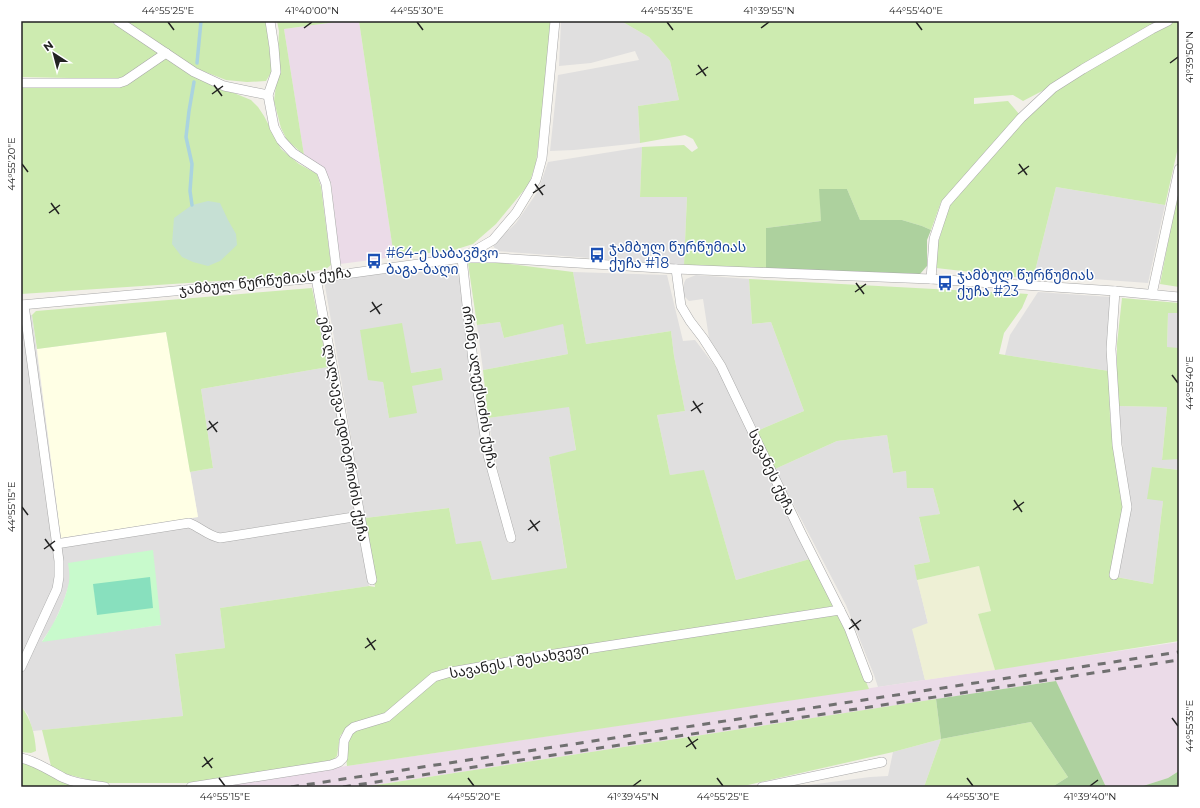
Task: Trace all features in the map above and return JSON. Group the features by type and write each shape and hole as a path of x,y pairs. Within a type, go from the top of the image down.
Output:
{"street":[{"path":"118,21 194,72 224,86 268,95"},
{"path":"270,21 276,72 268,95 274,127 281,140 294,154 321,171 326,184 337,274"},
{"path":"462,258 493,240 516,213 536,180 542,158 555,21"},
{"path":"931,279 934,239 946,203 1021,118 1053,88 1083,68 1168,21"},
{"path":"21,83 118,83 125,81 166,53"},
{"path":"1152,294 1179,169"},
{"name":"ჯამბულ წურწუმიას ქუჩა","path":"22,305 316,278 462,258 496,258 676,269 931,279 1115,291 1179,297"},
{"name":"ირინე ალექსიძის ქუჩა","path":"462,258 473,361 488,455 511,538"},
{"name":"სავანეს ქუჩა","path":"676,269 681,306 722,366 800,534 849,628 868,678"},
{"name":"ემა ლალაევა-ედიბერიძის ქუჩა","path":"316,278 372,580"},
{"path":"1114,575 1128,507 1117,446 1111,349 1115,291"},
{"path":"21,667 57,589 60,577 22,305"},
{"path":"56,544 189,523 195,525 212,537 220,538 360,516"},
{"name":"სავანეს I შესახვევი","path":"191,787 331,765 338,762 342,758 344,741 349,731 354,727 387,717 434,677 451,672 550,655 840,610"},
{"path":"21,758 41,766 66,779 82,784 105,787"},
{"path":"762,787 882,762"}],"shaded area":[{"path":"343,21 359,21 394,257 340,264 331,183 325,169 304,155 284,29"},
{"path":"561,21 621,21 649,37 670,61 679,100 638,106 640,143 550,151 558,75 639,60 635,51 591,63 559,66"},
{"path":"642,147 640,197 687,197 684,265 496,251 493,245 516,223 538,191 548,162"},
{"path":"1056,187 1165,205 1148,283 1066,277 1033,279"},
{"path":"208,201 220,203 236,234 237,245 220,261 208,266 182,257 172,244 174,218 192,205"},
{"path":"459,266 484,457 508,543 514,542 494,454 488,418 569,406 576,451 549,457 567,569 492,580 481,542 456,545 449,508 365,518 324,280","holes":["441,368 412,386 389,418 383,382 411,373"]},
{"path":"573,272 667,275 683,341 695,340 718,370 810,559 736,580 704,471 670,475 657,415 685,411 674,356 671,331 586,344"},
{"path":"696,275 749,279 752,324 771,322 804,411 757,431 725,363 709,338 703,299 689,301 684,296 684,283 686,279"},
{"path":"1038,292 1111,297 1109,371 1005,355 1010,335"},
{"path":"1168,312 1179,313 1179,348 1167,348"},
{"path":"32,315 61,537 198,517 190,472 213,468 201,389 328,367 369,586 220,608 225,648 175,654 183,716 33,731 28,715 21,706 21,317","holes":["70,581 161,625 42,641 53,625 64,600"]},
{"path":"500,322 504,338 563,323 568,354 483,370 477,325"},
{"path":"166,332 198,517 61,538 37,349"},
{"path":"1117,406 1167,407 1162,459 1179,459 1179,470 1152,467 1163,501 1153,584 1117,577 1131,508"},
{"path":"887,435 893,473 906,471 908,488 933,488 940,514 919,518 930,562 914,565 928,624 913,630 925,680 878,687 846,605 775,469 837,441"},
{"path":"979,566 992,611 978,614 995,670 925,680 912,629 928,623 917,580"},
{"path":"1179,642 1179,771 1168,778 1140,787 1106,787 1055,681 363,787 206,787"},
{"path":"941,739 924,787 793,787 888,776 893,752"}],"green space":[{"path":"21,21 107,21 115,24 161,53 125,77 118,79 21,77"},
{"path":"122,21 266,21 272,71 266,81 247,82 226,80 195,68"},
{"path":"277,21 343,21 284,29 304,155 287,140 281,128 274,101 279,31"},
{"path":"359,21 553,21 536,163 529,184 496,224 473,244 454,250 394,257"},
{"path":"621,21 1160,21 1046,89 1023,101 1013,95 974,98 974,104 1008,101 1019,114 941,202 931,230 902,220 860,220 847,189 820,189 821,221 766,228 766,269 684,265 687,197 640,197 642,147 684,145 692,152 698,148 693,139 685,135 640,143 638,106 679,100 670,61 649,37"},
{"path":"1179,21 1179,143 1165,205 1056,187 1033,279 936,268 938,243 950,203 1026,118 1057,89 1151,32"},
{"path":"167,56 217,88 251,100 264,116 281,149 299,164 317,174 321,187 331,265 326,269 278,277 21,294 21,88 26,85 122,86"},
{"path":"1179,186 1179,287 1160,284"},
{"path":"819,189 847,189 860,220 902,220 931,230 927,240 927,266 920,274 766,269 766,228 821,221"},
{"path":"494,262 573,272 586,344 671,331 674,356 685,411 657,415 670,475 704,470 736,580 810,559 835,606 443,669 428,676 385,716 346,729 340,736 337,756 333,760 194,783 101,783 66,774 51,766 42,730 183,716 175,654 225,648 220,608 369,586 375,587 365,518 449,508 456,544 481,541 492,580 567,568 549,457 576,450 569,407 488,418 483,370 568,354 563,324 504,338 500,322 477,325 468,263"},
{"path":"749,279 1028,294 1022,308 1004,333 999,354 1109,371 1110,419 1124,507 1111,576 1153,584 1163,501 1147,499 1152,467 1179,470 1179,641 995,670 978,614 991,611 979,566 917,580 914,565 930,562 919,517 940,514 933,488 907,488 906,471 893,473 887,435 837,441 775,469 757,431 804,411 771,322 752,324"},
{"path":"312,288 328,367 201,389 213,468 190,472 166,332 37,349 32,315 36,311"},
{"path":"1122,298 1179,303 1179,313 1168,313 1167,347 1179,348 1179,459 1162,460 1167,407 1117,406 1117,344"},
{"path":"402,323 411,373 441,368 443,380 412,386 417,413 389,418 383,382 368,380 360,330"},
{"path":"153,550 161,625 42,642 55,621 65,598 69,580 68,563"},
{"path":"150,577 153,608 97,615 93,584"},
{"path":"838,613 869,689 347,766 346,756 350,735 357,730 371,726 436,679 460,673"},
{"path":"1056,681 1106,787 1052,787 1068,777 1031,722 941,739 936,699"},
{"path":"936,699 941,739 893,752 748,785 723,787 363,787"},
{"path":"21,706 30,721 35,739 36,751 31,753 21,752"},
{"path":"1031,722 1068,777 1052,787 924,787 941,739"},
{"path":"21,763 25,763 52,776 83,787 21,787"},
{"path":"1179,771 1179,787 1140,787 1168,778"}],"waterway":[{"path":"197,63 201,21"},
{"path":"192,205 190,191 192,164 186,137 194,82"}],"railway":[{"path":"291,787 1179,652"},
{"path":"343,787 1179,660"}],"place":[{"name":"ჯამბულ წურწუმიას ქუჩა #18","path":"597,255"},
{"name":"#64-ე საბავშვო ბაგა-ბაღი","path":"374,261"},
{"name":"ჯამბულ წურწუმიას ქუჩა #23","path":"945,283"}]}
